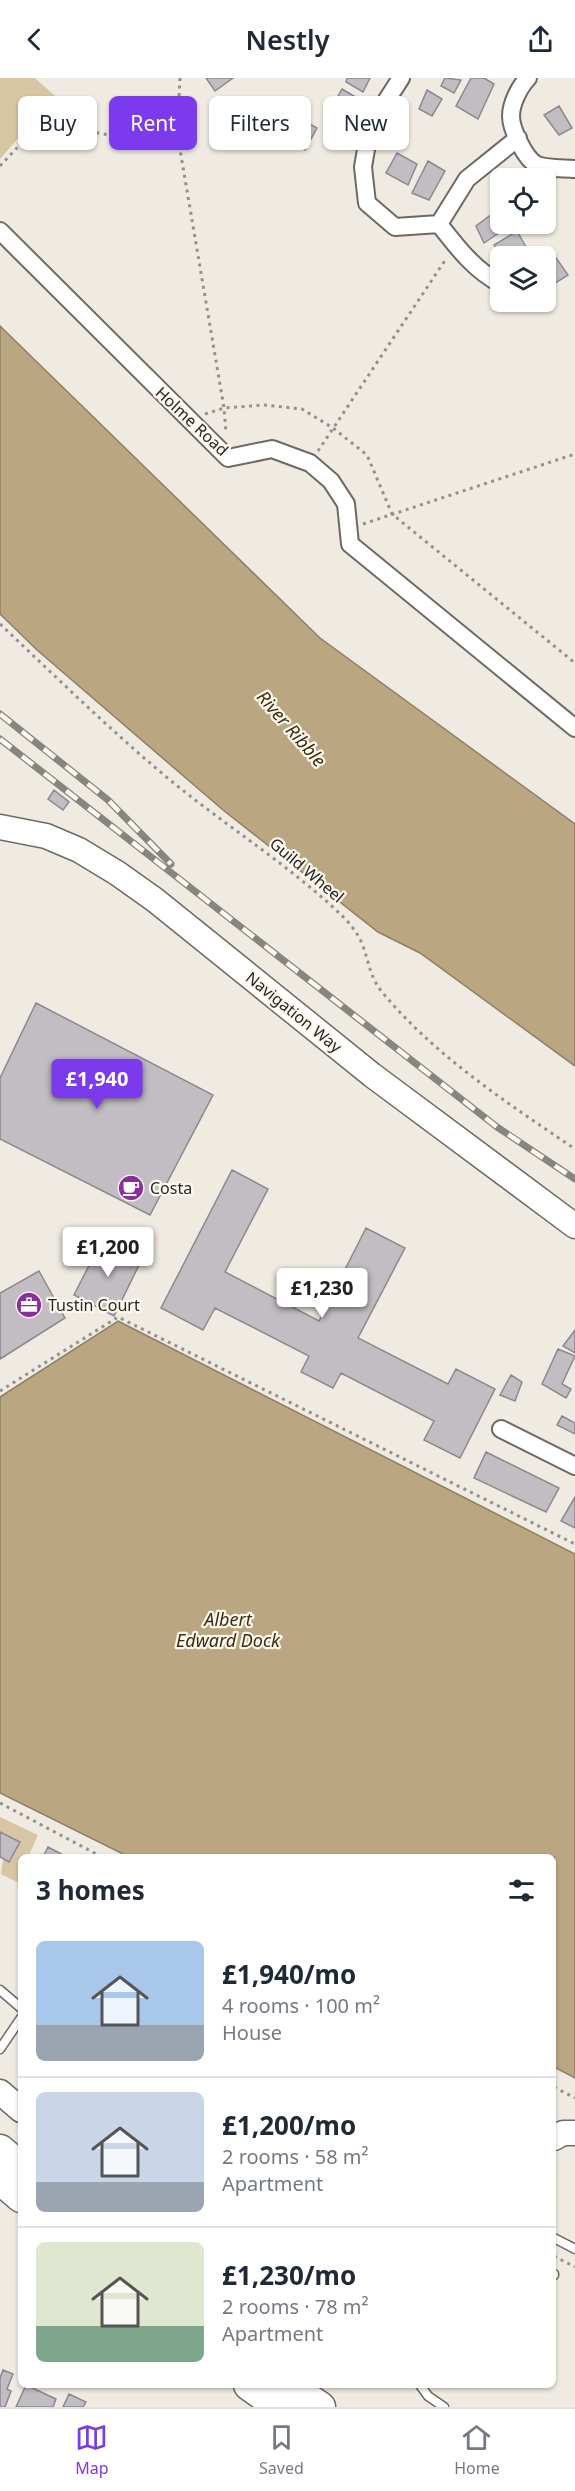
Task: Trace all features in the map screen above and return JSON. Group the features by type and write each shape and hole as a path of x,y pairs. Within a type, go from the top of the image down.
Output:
{"highway":[{"path":"0,2150 18,2165"},
{"path":"0,2179 18,2194"},
{"path":"253,2388 280,2407"},
{"path":"292,2388 320,2407"}],"street":[{"path":"401,78 370,126 363,167 367,203 395,227 439,224"},
{"path":"528,78 520,86 512,116 525,153 537,165 575,169"},
{"path":"439,224 467,179 518,138"},
{"path":"439,224 471,264 490,278"},
{"name":"Holme Road","path":"0,231 228,458 272,449 310,463 331,481 346,504 351,544 575,728"},
{"name":"Navigation Way","path":"0,827 45,836 79,850 117,873 372,1075 575,1226"},
{"path":"501,1429 575,1466"},
{"path":"0,2092 18,2107"},
{"path":"556,2137 563,2133 575,2133"}],"lane":[{"path":"0,1990 18,2005"},
{"path":"0,2049 18,2022"},
{"path":"556,2239 575,2249"},
{"path":"422,2388 428,2396 444,2407"}],"path":[{"path":"179,96 180,78"},
{"path":"0,166 46,117 83,130 109,135"},
{"path":"180,150 224,408 228,458"},
{"path":"310,463 456,245"},
{"path":"187,419 224,408 264,405 302,409 333,428 367,455 392,514 575,663"},
{"path":"349,529 575,454"},
{"name":"Guild Wheel","path":"0,624 165,776 268,852 336,910 354,928 363,945 370,973 380,989 403,1017 438,1050 508,1103 575,1149"},
{"path":"0,1390 118,1317 575,1544"},
{"path":"0,1803 96,1854"},
{"path":"556,2088 575,2098"},
{"path":"556,2257 575,2267"}],"shaded area":[{"path":"0,78 35,78 55,96 18,96 18,138 0,159"},
{"path":"0,1817 38,1835 29,1854 18,1854 18,1882 1,1874 3,1859 9,1862 20,1842 0,1832"}],"water":[{"name":"River Ribble","path":"0,326 320,638 575,824 575,1066 420,953 378,932 223,810 37,650 0,614"},
{"name":"Albert Edward Dock","path":"118,1321 575,1554 575,2078 556,2068 556,1854 123,1854 0,1793 0,1397"}],"building":[{"path":"206,78 233,78 215,91"},
{"path":"347,78 370,78 363,92 346,82"},
{"path":"445,78 461,80 454,93 441,86"},
{"path":"471,78 484,78 494,84 478,119 456,106"},
{"path":"342,89 354,96 338,96"},
{"path":"427,90 442,99 432,116 419,109"},
{"path":"559,106 572,128 559,135 544,115"},
{"path":"311,125 317,128 311,139"},
{"path":"397,153 417,164 408,185 386,173"},
{"path":"428,161 445,171 429,200 412,193"},
{"path":"490,216 490,234 498,234 484,243 476,226"},
{"path":"512,234 519,234 525,246 495,246"},
{"path":"556,258 568,275 556,283"},
{"path":"54,790 69,802 63,810 48,799"},
{"path":"36,1003 213,1095 150,1215 0,1139 0,1078"},
{"path":"232,1170 268,1189 225,1272 319,1321 366,1228 405,1248 358,1338 448,1384 456,1369 495,1389 460,1458 424,1440 434,1421 341,1373 333,1388 301,1372 309,1356 215,1308 203,1330 161,1308"},
{"path":"102,1240 141,1261 114,1316 74,1295"},
{"name":"Tustin Court","path":"39,1271 65,1318 0,1359 0,1293"},
{"path":"575,1330 575,1353 563,1346"},
{"path":"558,1349 575,1356 562,1384 571,1389 566,1398 542,1384"},
{"path":"511,1375 522,1382 515,1401 500,1395"},
{"path":"562,1416 575,1423 575,1434 557,1425"},
{"path":"486,1452 559,1488 546,1512 474,1478"},
{"path":"575,1497 575,1528 561,1521"},
{"path":"0,1832 20,1842 9,1862 0,1857"},
{"path":"48,1847 61,1854 44,1854"},
{"path":"3,2370 13,2374 7,2389 11,2391 5,2407 0,2407 0,2378"},
{"path":"25,2388 32,2388 56,2399 53,2407 16,2407"},
{"path":"69,2394 86,2402 83,2407 63,2407"}],"railway":[{"path":"0,714 108,800 171,864"},
{"path":"0,739 497,1127 575,1179"}],"place":[{"name":"Costa","path":"131,1188"},
{"name":"Tustin Court","path":"29,1305"}]}
